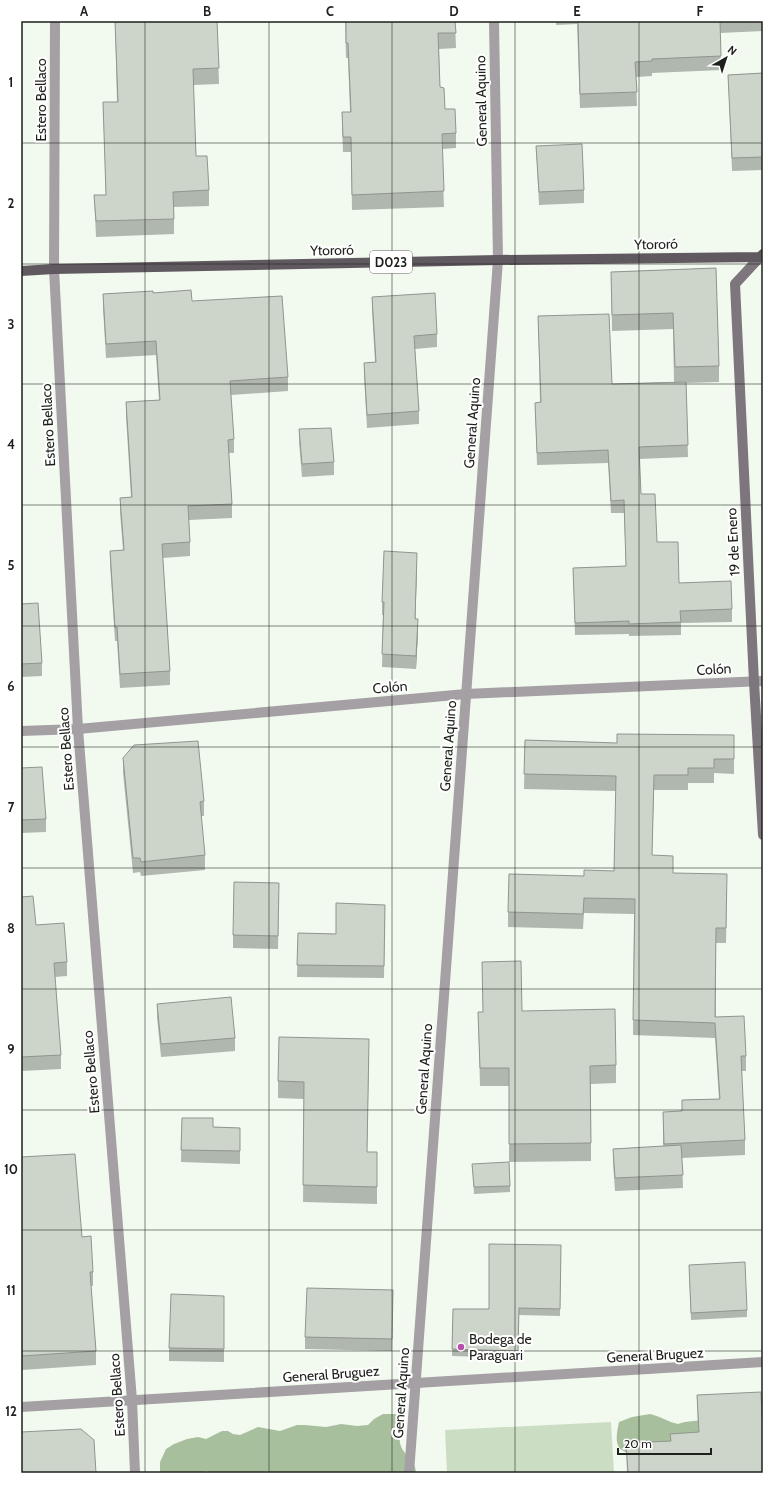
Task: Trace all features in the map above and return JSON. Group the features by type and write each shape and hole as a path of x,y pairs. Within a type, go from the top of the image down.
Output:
{"main road":[{"name":"Ytororó","path":"21,271 54,269 498,260 762,256"}],"street":[{"name":"Estero Bellaco","path":"55,21 54,269 78,729 132,1400 135,1473"},
{"name":"General Aquino","path":"409,1473 498,260 494,21"},
{"name":"19 de Enero","path":"762,256 734,284 758,681 763,836"},
{"name":"Colón","path":"21,731 78,729 466,694 758,681"},
{"name":"General Bruguez","path":"21,1407 763,1362"}],"green space":[{"path":"383,1414 395,1414 402,1422 403,1425 400,1443 414,1464 416,1473 268,1473 267,1471 263,1473 212,1473 205,1471 202,1473 162,1473 160,1471 160,1462 166,1449 187,1439 198,1437 206,1439 222,1431 228,1431 233,1434 240,1435 258,1427 280,1431 297,1425 326,1427 341,1424 357,1426 368,1425 374,1419"},
{"path":"650,1414 678,1424 706,1419 718,1432 671,1440 644,1457 623,1451 617,1444 619,1422 632,1417"},
{"path":"611,1422 614,1473 447,1473 445,1430"}],"building":[{"path":"115,21 217,21 219,68 193,69 196,156 207,156 209,190 173,192 174,219 96,221 94,195 106,195 103,102 118,102"},
{"path":"346,21 455,21 456,33 438,33 440,87 444,88 445,109 455,109 456,133 442,134 444,191 352,195 351,137 343,137 342,112 351,112 348,43 346,43"},
{"path":"578,21 720,21 721,56 652,59 652,61 635,62 637,92 580,94"},
{"path":"763,73 763,157 732,158 728,75"},
{"path":"582,144 584,190 539,192 536,146"},
{"path":"716,268 719,366 675,367 673,313 612,315 611,272"},
{"path":"191,290 192,301 282,296 288,377 230,381 234,439 228,440 232,504 188,506 190,542 162,544 170,671 120,674 117,627 115,628 110,551 124,550 120,498 132,497 126,402 160,400 156,341 106,344 103,294 153,291 153,293"},
{"path":"435,293 437,334 414,336 419,411 367,415 364,363 376,362 372,297"},
{"path":"609,314 612,384 686,382 688,445 639,447 641,494 655,494 657,542 678,542 679,583 731,581 732,609 680,611 681,622 629,624 629,621 575,623 573,568 626,566 624,500 611,501 608,450 537,453 535,403 541,402 538,316"},
{"path":"331,428 334,462 302,464 299,429"},
{"path":"384,551 417,553 415,619 418,619 416,656 382,654"},
{"path":"38,603 42,663 21,664 21,604"},
{"path":"617,734 734,735 734,759 714,759 714,768 688,768 688,775 654,775 652,855 673,856 673,873 727,874 726,928 716,928 715,1017 744,1016 746,1056 741,1056 745,1140 664,1144 663,1112 682,1111 682,1100 720,1099 715,1023 633,1020 635,899 584,898 583,914 508,912 509,874 584,876 584,870 614,871 616,776 524,774 525,740 617,743"},
{"path":"198,741 204,801 200,802 205,855 141,862 140,858 133,858 123,758 134,745"},
{"path":"42,767 46,819 21,820 21,768"},
{"path":"234,882 279,883 278,936 233,935"},
{"path":"33,896 36,925 64,923 67,962 54,963 61,1055 21,1057 21,897"},
{"path":"336,903 385,905 384,966 297,965 298,933 336,934"},
{"path":"521,961 522,1011 615,1009 616,1065 590,1066 591,1143 509,1144 509,1068 480,1068 478,1012 483,1012 482,962"},
{"path":"231,997 235,1038 161,1044 157,1004"},
{"path":"279,1037 369,1039 367,1152 377,1152 377,1187 303,1185 304,1082 278,1081"},
{"path":"182,1118 213,1118 213,1127 240,1128 240,1151 181,1150"},
{"path":"681,1145 683,1175 615,1178 613,1149"},
{"path":"75,1154 82,1237 91,1236 93,1272 90,1272 96,1351 22,1356 21,1157"},
{"path":"509,1162 510,1186 474,1187 472,1164"},
{"path":"489,1244 561,1245 560,1309 519,1308 518,1351 452,1349 453,1309 489,1309"},
{"path":"745,1262 747,1310 691,1313 689,1265"},
{"path":"307,1288 393,1290 392,1339 305,1337"},
{"path":"171,1294 224,1296 224,1349 169,1348"},
{"path":"761,1392 763,1418 763,1473 628,1473 626,1443 671,1441 670,1434 699,1432 697,1395"},
{"path":"81,1429 94,1440 96,1473 21,1473 21,1432"}],"place":[{"name":"Bodega de Paraguari","path":"461,1347"}]}
